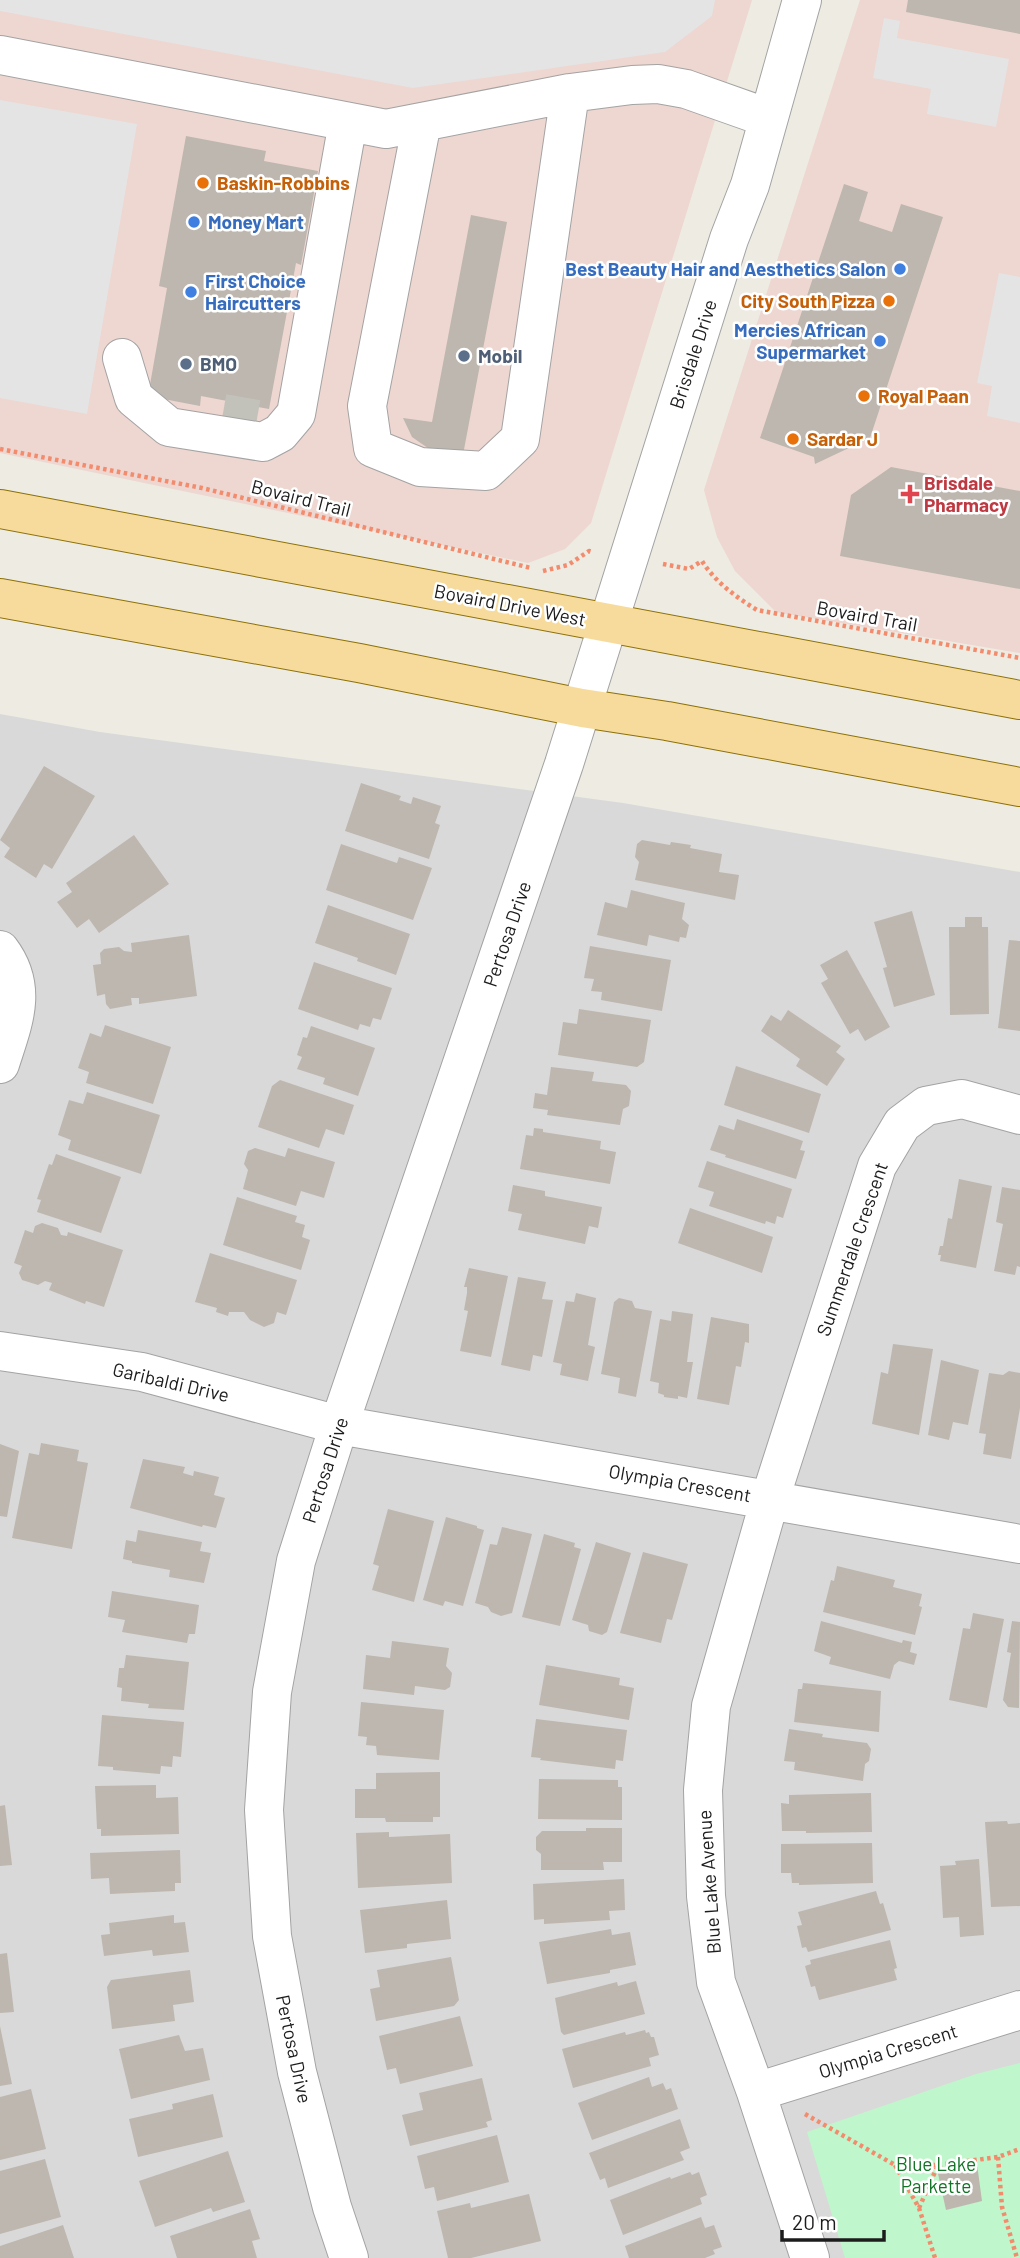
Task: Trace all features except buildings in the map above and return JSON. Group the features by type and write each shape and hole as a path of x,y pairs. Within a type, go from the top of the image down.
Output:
{"main road":[{"name":"Bovaird Drive West","path":"0,509 1020,700"},
{"path":"0,598 1020,788"}],"street":[{"name":"Brisdale Drive","path":"582,708 729,239 750,185 802,0"},
{"path":"0,55 386,129 570,93 659,84 686,89 768,118"},
{"path":"422,122 368,406 373,448 420,467 486,471 520,439 570,93"},
{"path":"169,427 253,421 296,414 348,122"},
{"path":"122,358 134,398 169,427 263,442 253,421"},
{"name":"Pertosa Drive","path":"349,2258 332,2207 296,2072 272,1937 264,1810 272,1692 296,1561 339,1425 582,708"},
{"path":"0,950 8,961 17,991 17,1007 0,1064"},
{"name":"Summerdale Crescent","path":"770,1499 877,1166 902,1124 926,1106 962,1099 1020,1115"},
{"name":"Garibaldi Drive","path":"0,1351 142,1373 339,1425"},
{"name":"Olympia Crescent","path":"339,1425 1020,1544"},
{"name":"Blue Lake Avenue","path":"770,1499 711,1706 703,1790 706,1896 716,1982 756,2092 810,2258"},
{"name":"Olympia Crescent","path":"756,2092 1020,2010"}],"path":[{"name":"Bovaird Trail","path":"0,449 202,488 544,571 568,565 589,551"},
{"name":"Bovaird Trail","path":"689,569 702,561 737,597 757,610 1020,658"},
{"path":"756,2092 820,2121 895,2165 938,2165 998,2157 1020,2149"},
{"path":"998,2157 1002,2207 1017,2258"},
{"path":"895,2165 919,2208 935,2258"},
{"path":"919,2208 938,2165"}],"shaded area":[{"path":"0,0 752,0 591,523 565,549 528,563 0,453"},
{"path":"0,0 715,0 712,16 665,52 413,88 0,11"},
{"path":"860,0 1020,0 1020,653 776,612 735,571 717,537 704,490"},
{"path":"884,18 900,21 897,38 1009,59 996,127 927,114 931,89 873,78"},
{"path":"0,100 137,124 87,414 0,398"},
{"path":"999,273 1020,277 1020,423 987,416 992,386 977,383"},
{"path":"0,714 100,732 623,803 1020,872 1020,2258 0,2258"}],"green space":[{"name":"Blue Lake Parkette","path":"1020,2063 1020,2258 845,2258 807,2132 976,2074"}],"tunnel":[{"path":"223,413 257,419"}],"place":[{"name":"Baskin-Robbins","path":"203,183"},
{"name":"Money Mart","path":"194,222"},
{"name":"Best Beauty Hair and Aesthetics Salon","path":"900,269"},
{"name":"First Choice Haircutters","path":"191,292"},
{"name":"City South Pizza","path":"889,301"},
{"name":"Mercies African Supermarket","path":"880,341"},
{"name":"Mobil","path":"464,356"},
{"name":"BMO","path":"186,364"},
{"name":"Royal Paan","path":"864,396"},
{"name":"Sardar J","path":"793,439"},
{"name":"Brisdale Pharmacy","path":"910,494"}]}
